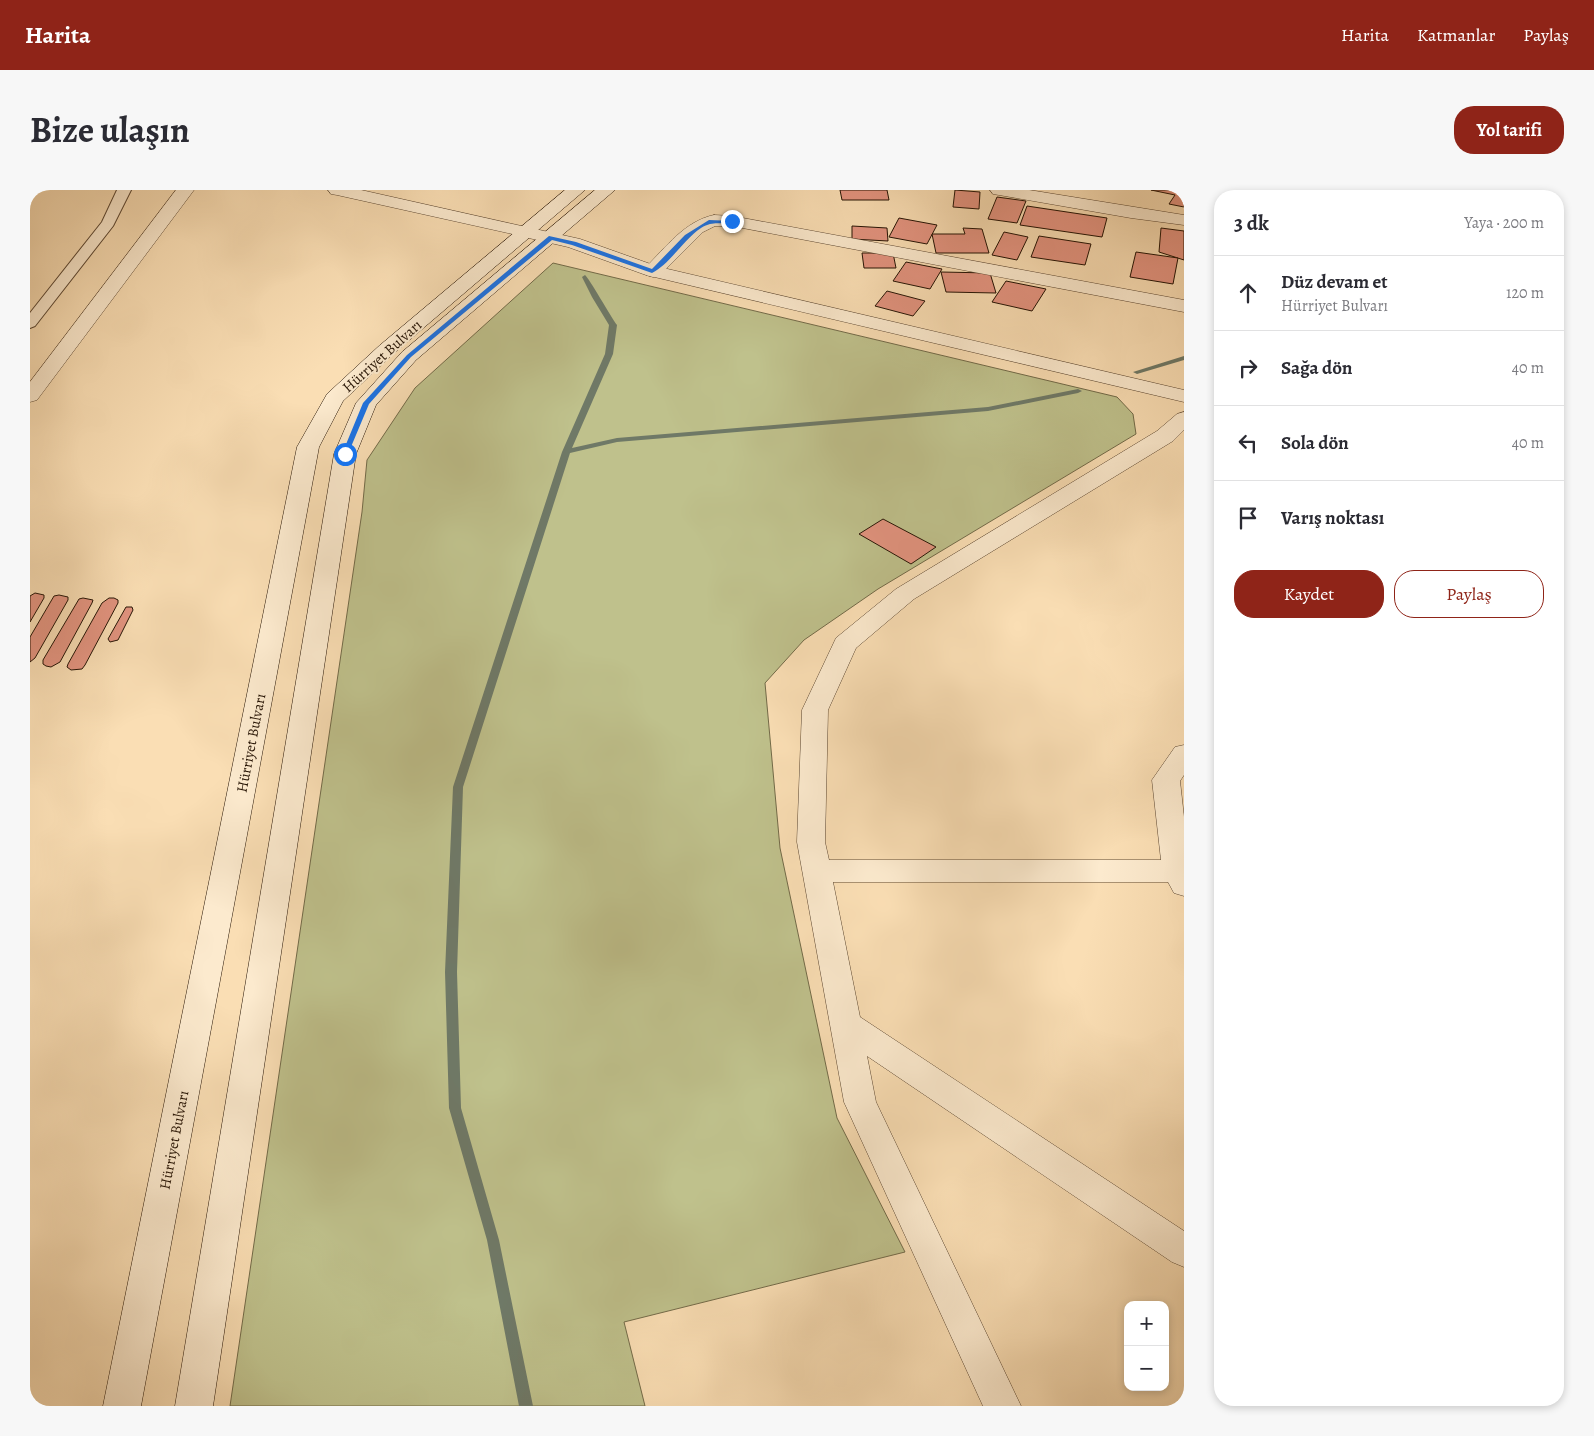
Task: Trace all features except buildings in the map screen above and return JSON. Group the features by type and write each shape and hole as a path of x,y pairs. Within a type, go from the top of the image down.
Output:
{"street":[{"path":"30,396 75,339 185,190"},
{"path":"338,190 574,244 652,271 1184,396"},
{"name":"Hürriyet Bulvarı","path":"194,1406 345,454 366,403 409,356 539,235 576,190"},
{"name":"Hürriyet Bulvarı","path":"122,1406 308,447 334,398 386,350 539,235 606,190"},
{"path":"999,190 1131,213 1184,220"},
{"path":"652,271 687,236 699,227 710,221 732,221 1184,306"},
{"path":"1002,1406 860,1102 811,842 815,710 845,644 905,594 1165,436 1184,418"},
{"path":"817,871 1180,878 1166,780 1184,754"},
{"path":"845,1024 1184,1252"}],"lane":[{"path":"30,323 108,223 124,190"}],"green space":[{"path":"553,263 1117,397 1133,414 1136,434 878,589 804,640 765,683 780,848 837,1118 905,1252 624,1322 645,1406 230,1406 362,512 367,460 415,388"}],"waterway":[{"path":"567,452 609,354 613,325 585,277"},
{"path":"1137,372 1184,358"},
{"path":"567,452 617,440 988,409 1078,391"},
{"path":"526,1406 493,1240 455,1108 451,972 458,787 567,452"}],"route":[{"path":"345,454 366,403 409,356 551,238 652,271 687,236 699,227 710,221 732,221"}]}
